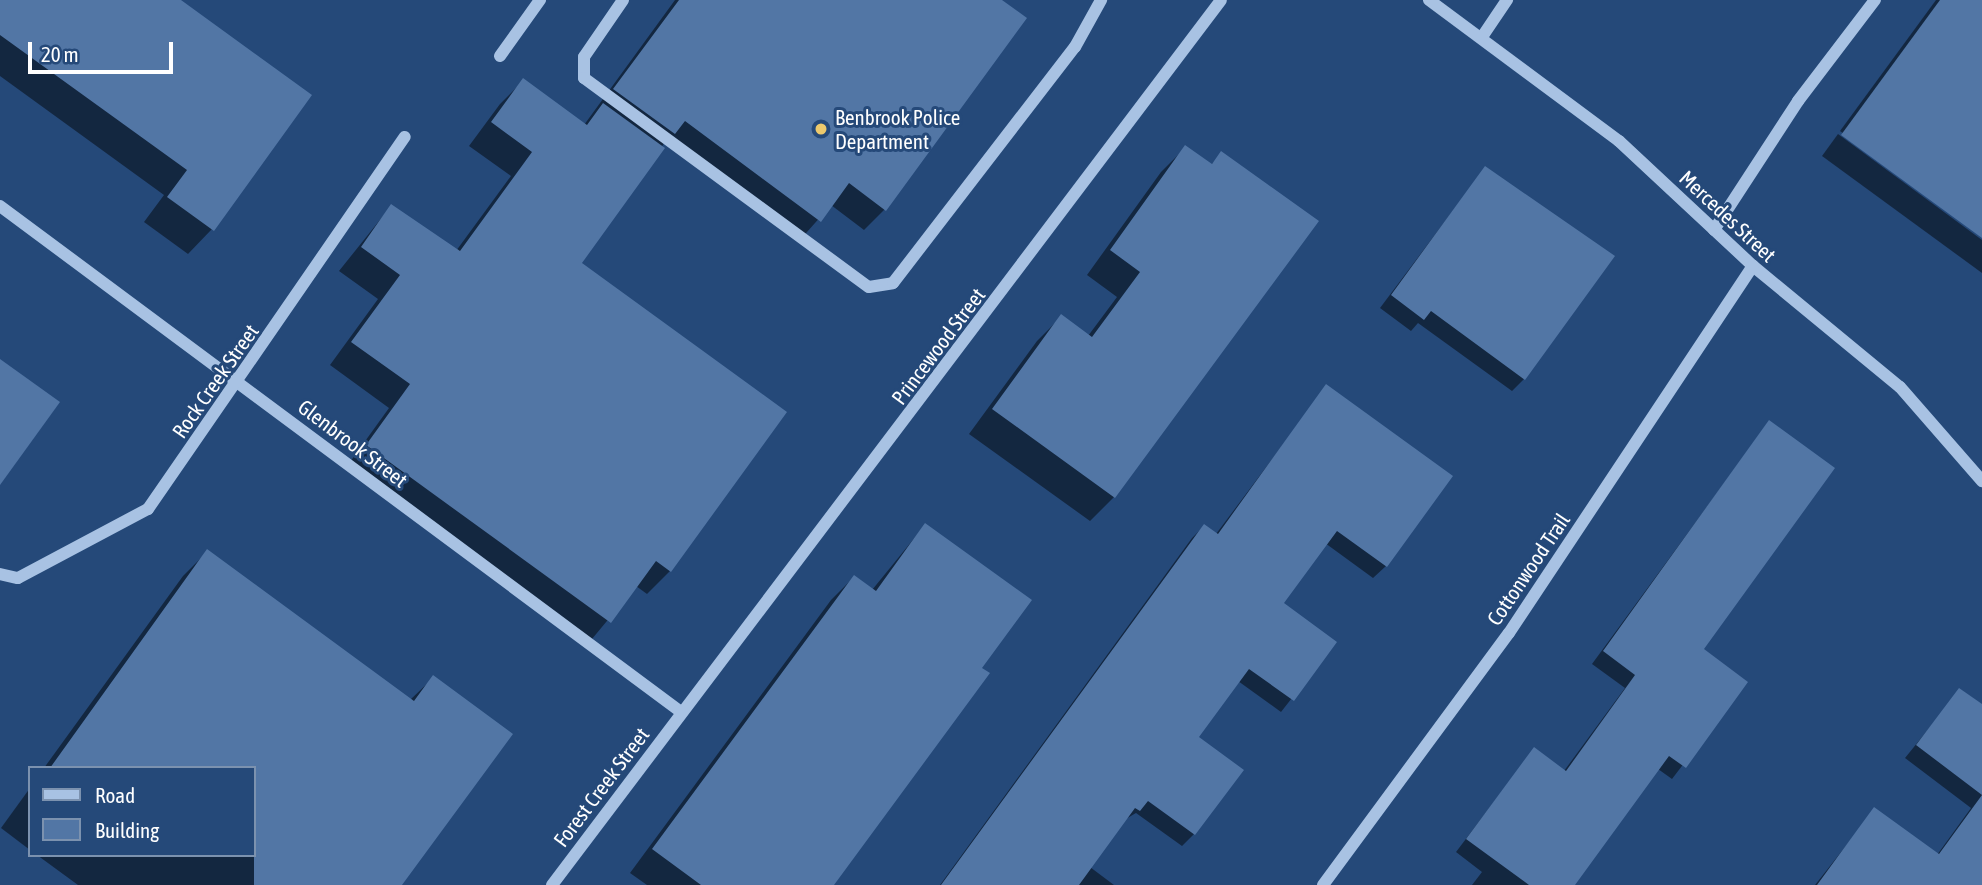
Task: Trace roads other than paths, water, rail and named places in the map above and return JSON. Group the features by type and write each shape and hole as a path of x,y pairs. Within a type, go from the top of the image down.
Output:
{"street":[{"path":"500,56 540,0"},
{"path":"623,0 584,57 584,78 869,287 892,283 1074,47 1101,0"},
{"name":"Princewood Street","path":"681,712 844,504 1221,0"},
{"name":"Mercedes Street","path":"1429,0 1619,141 1753,266 1900,387 1982,481"},
{"path":"1482,37 1507,0"},
{"path":"1714,230 1798,101 1875,0"},
{"name":"Rock Creek Street","path":"0,574 18,578 148,509 239,382 405,137"},
{"name":"Glenbrook Street","path":"0,206 681,712"},
{"name":"Cottonwood Trail","path":"1323,885 1510,633 1753,266"},
{"name":"Forest Creek Street","path":"552,885 681,712"}],"place":[{"name":"Benbrook Police Department","path":"821,129"}]}
